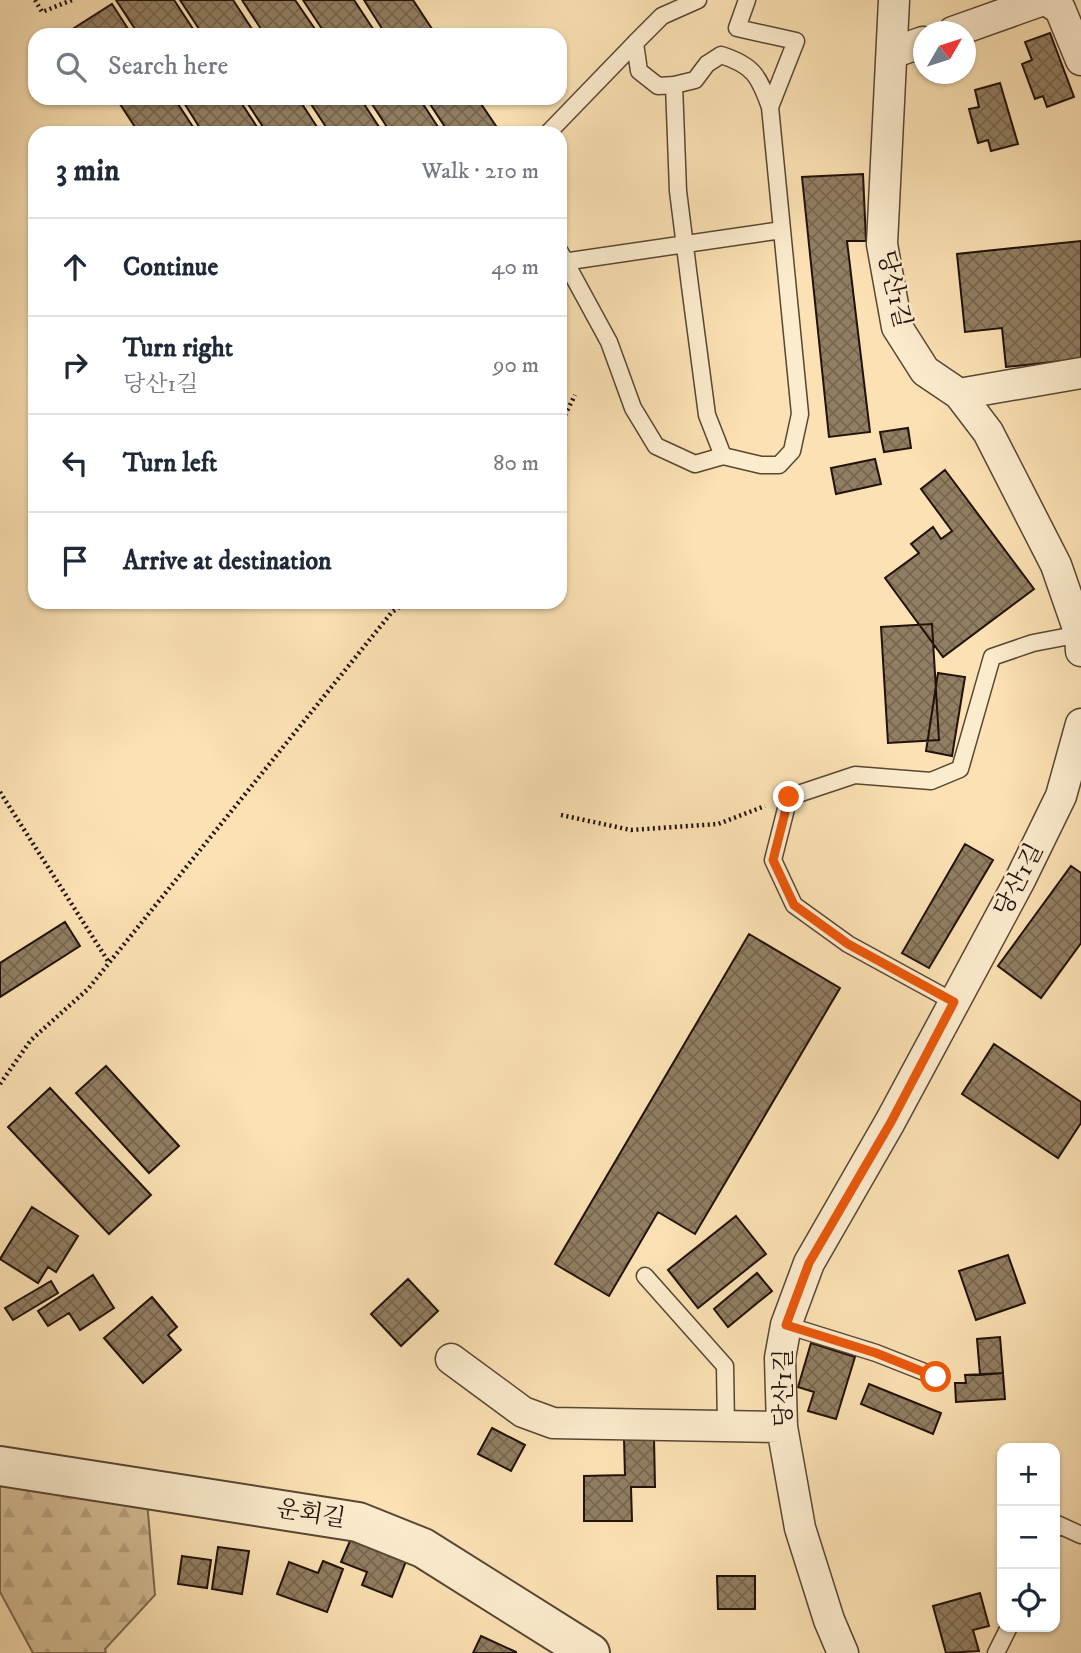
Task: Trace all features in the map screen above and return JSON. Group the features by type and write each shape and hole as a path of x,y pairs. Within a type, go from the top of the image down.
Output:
{"street":[{"name":"당산1길","path":"894,0 882,244 897,327 925,371 960,394 988,432 1056,565 1080,643"},
{"path":"976,24 1045,0 1060,9 1081,60"},
{"path":"892,53 913,46"},
{"path":"960,394 1081,373"},
{"name":"당산1길","path":"843,1653 829,1620 800,1528 782,1427 780,1358 786,1325 809,1263 891,1122 1061,796 1080,732"},
{"path":"451,1359 523,1412 553,1423 782,1427"},
{"name":"운회길","path":"0,1466 358,1522 423,1548 532,1615 583,1652"}],"lane":[{"path":"555,126 662,16 698,0"},
{"path":"747,0 737,28 796,41 770,107"},
{"path":"567,266 609,342 633,408 656,446 695,464 723,456 761,465 779,466 792,450 800,414 770,107 760,81 743,62 720,55 707,64 695,80 658,86 639,71 635,43"},
{"path":"674,85 678,191 707,415 723,456"},
{"path":"567,256 782,230"},
{"path":"954,1002 848,944 794,905 773,860 789,797 855,775 931,780 960,769 992,657 1033,643 1080,643"},
{"path":"645,1276 725,1366 726,1426"},
{"path":"786,1325 876,1353 936,1377"},
{"path":"1060,1525 1081,1535"},
{"path":"996,1653 1006,1632"}],"path":[{"path":"35,0 42,12 72,0"},
{"path":"567,411 575,395"},
{"path":"0,1084 31,1040 88,989 108,961 396,609"},
{"path":"0,792 108,961"},
{"path":"561,815 631,830 706,825 718,824 789,797"}],"green space":[{"path":"0,1481 147,1501 155,1595 105,1649 106,1653 33,1653 0,1592"}],"building":[{"path":"116,0 174,0 192,28 134,28"},
{"path":"180,0 233,0 251,28 198,28"},
{"path":"242,0 295,0 314,28 260,28"},
{"path":"303,0 354,0 372,28 321,28"},
{"path":"364,0 413,0 431,28 382,28"},
{"path":"112,4 127,28 74,28"},
{"path":"1050,33 1074,97 1047,107 1043,96 1035,99 1022,64 1032,60 1025,42"},
{"path":"1000,83 1018,144 991,151 988,140 978,143 969,109 979,107 975,90"},
{"path":"121,105 179,105 192,126 134,126"},
{"path":"185,105 243,105 256,126 199,126"},
{"path":"249,105 303,105 316,126 262,126"},
{"path":"312,105 365,105 378,126 325,126"},
{"path":"373,105 424,105 437,126 386,126"},
{"path":"431,105 482,105 496,126 444,126"},
{"path":"863,174 866,241 847,241 870,432 829,437 802,177"},
{"path":"1081,241 1081,359 1006,367 1002,328 965,332 957,254"},
{"path":"908,428 911,448 884,452 880,432"},
{"path":"875,459 881,484 836,494 831,468"},
{"path":"945,470 1034,589 943,657 885,578 919,553 911,544 933,527 941,539 952,531 921,489"},
{"path":"932,624 939,740 888,743 881,627"},
{"path":"938,673 965,677 952,756 926,751"},
{"path":"965,844 993,860 929,968 902,953"},
{"path":"1071,866 1081,873 1081,943 1041,998 998,966"},
{"path":"65,922 80,946 0,997 0,963"},
{"path":"749,934 840,988 695,1234 658,1212 609,1296 555,1264"},
{"path":"994,1044 1081,1102 1081,1123 1058,1158 962,1094"},
{"path":"106,1066 179,1146 149,1173 76,1093"},
{"path":"50,1088 151,1195 109,1234 8,1127"},
{"path":"32,1207 78,1236 56,1272 48,1267 38,1283 0,1259"},
{"path":"736,1216 766,1254 698,1308 668,1270"},
{"path":"1008,1255 1025,1303 976,1320 959,1271"},
{"path":"757,1273 772,1291 728,1327 714,1309"},
{"path":"93,1275 114,1308 80,1330 69,1313 48,1326 38,1311"},
{"path":"408,1279 438,1311 401,1346 371,1314"},
{"path":"51,1281 58,1293 13,1320 5,1308"},
{"path":"152,1297 177,1327 168,1335 181,1350 143,1383 104,1338"},
{"path":"1000,1337 1003,1373 980,1375 977,1339"},
{"path":"811,1343 855,1357 836,1419 808,1411 814,1392 798,1387"},
{"path":"1003,1373 1005,1399 956,1402 955,1383 966,1383 965,1375"},
{"path":"869,1384 941,1413 933,1434 861,1404"},
{"path":"492,1428 525,1445 511,1471 478,1454"},
{"path":"654,1438 655,1487 631,1487 632,1521 584,1521 584,1476 625,1475 624,1439"},
{"path":"353,1534 408,1556 392,1597 362,1585 367,1572 341,1562"},
{"path":"218,1547 249,1551 242,1594 212,1589"},
{"path":"182,1556 211,1560 207,1588 178,1584"},
{"path":"323,1561 343,1569 327,1612 277,1594 289,1562 318,1573"},
{"path":"717,1576 755,1576 755,1609 718,1609"},
{"path":"980,1593 989,1626 973,1630 979,1651 946,1653 933,1606"},
{"path":"481,1636 516,1652 516,1653 473,1653"}],"route":[{"path":"789,797 773,860 794,905 848,944 954,1002 891,1122 809,1263 786,1325 914,1366 936,1377"}]}
